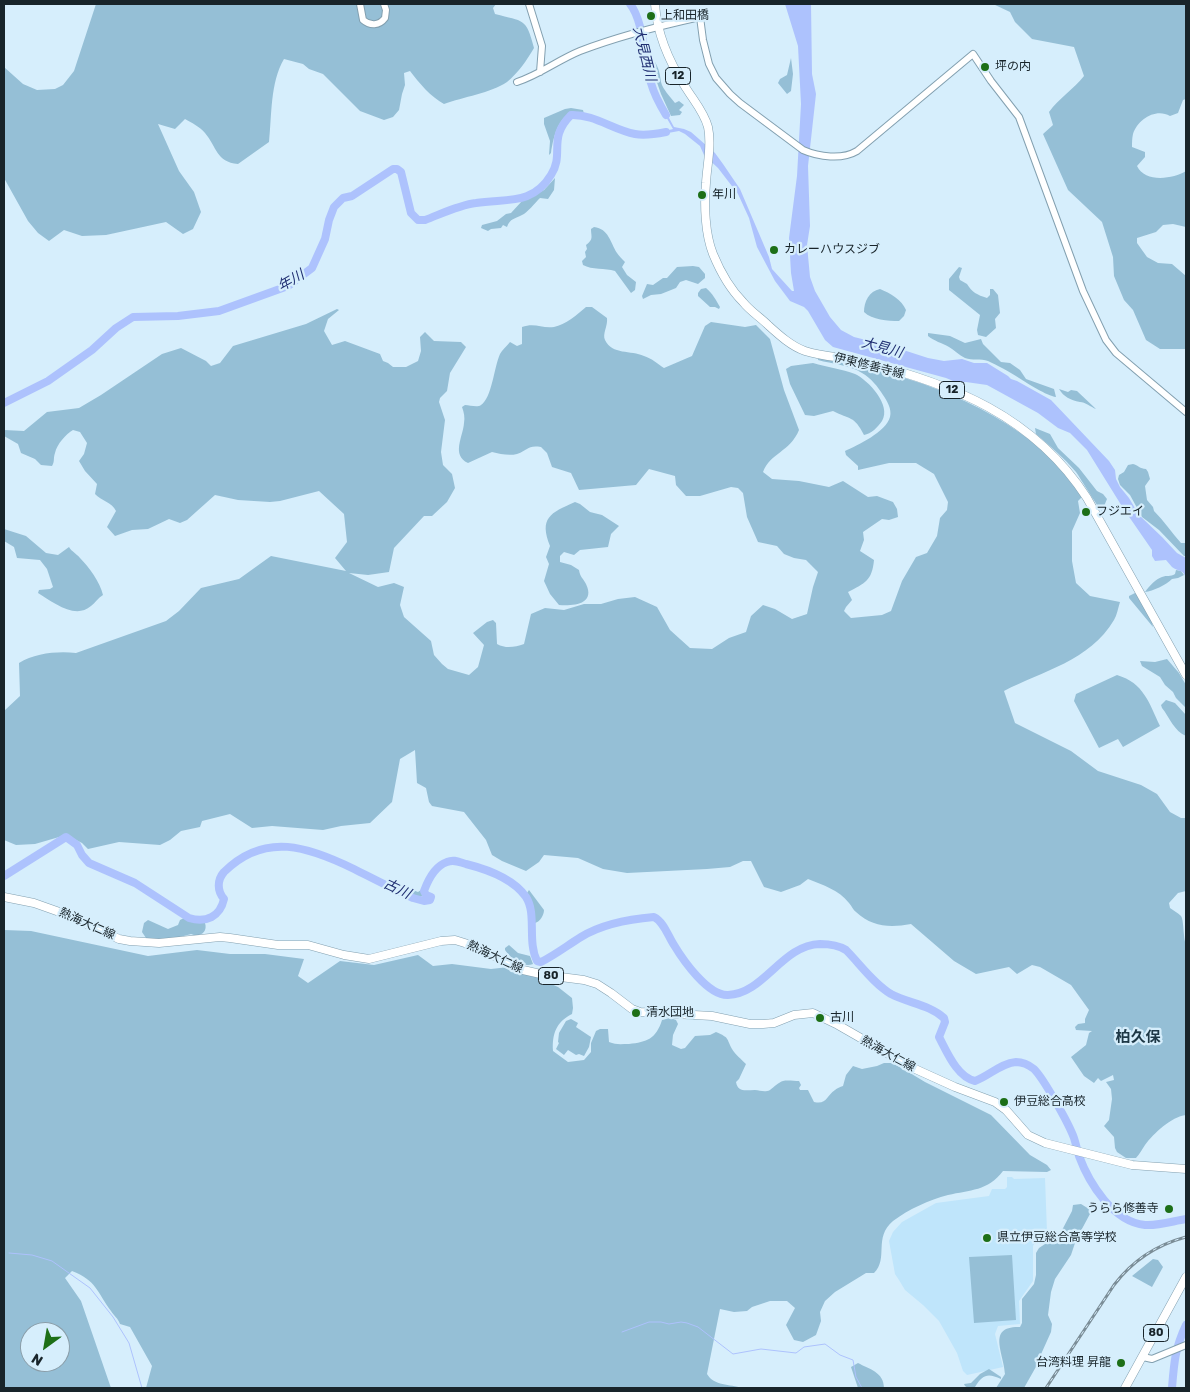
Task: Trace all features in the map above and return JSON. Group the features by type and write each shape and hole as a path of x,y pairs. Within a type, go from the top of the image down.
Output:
{"main road":[{"name":"伊東修善寺線","path":"654,4 664,48 675,70 704,114 709,130 705,197 710,243 720,269 731,288 743,303 792,345 804,351 860,361 932,383 971,398 1003,415 1053,454 1074,478 1087,498 1186,675"},
{"name":"熱海大仁線","path":"4,897 34,903 65,914 119,939 130,941 159,943 230,938 272,944 308,945 344,955 369,959 441,940 455,940 471,945 507,964 523,970 591,982 611,993 632,1009 640,1012 712,1016 750,1024 774,1023 794,1015 813,1013 912,1068 956,1088 995,1102 1006,1110 1028,1135 1045,1143 1132,1165 1151,1168 1186,1169"},
{"name":"80","path":"1125,1388 1186,1278"}],"street":[{"path":"360,4 363,20 375,25 385,18 386,10 384,4"},
{"path":"529,4 542,46 540,72"},
{"path":"517,82 578,52 633,32 700,17 709,64 716,78 730,94 803,150 816,154 840,156 851,155 857,151 973,54 1019,117 1083,291 1106,340 1116,354 1186,412"},
{"path":"1143,1356 1152,1359 1183,1347"}],"shaded area":[{"path":"96,4 496,4 493,8 495,14 518,20 526,26 534,48 515,75 507,82 485,92 444,104 434,98 410,71 404,73 405,85 399,110 393,117 384,120 360,111 323,74 309,69 303,64 284,59 279,68 274,89 269,142 238,164 231,163 221,157 203,131 185,119 175,129 158,124 179,171 194,192 201,212 193,229 183,234 166,222 106,235 82,236 64,230 49,241 38,233 28,221 4,178 4,67 23,84 37,90 55,89 63,85 74,71"},
{"path":"993,4 1186,4 1186,99 1183,100 1178,113 1170,116 1159,113 1153,114 1143,120 1135,129 1132,147 1145,152 1145,157 1137,166 1146,175 1160,178 1174,176 1186,171 1186,227 1173,224 1163,225 1156,232 1137,238 1137,243 1147,257 1158,263 1172,264 1186,276 1186,349 1160,349 1146,340 1133,310 1124,300 1114,276 1113,257 1102,222 1068,190 1043,134 1053,125 1049,112 1084,76 1074,47 1032,39 1015,22 1010,12"},
{"path":"791,58 793,74 791,91 787,94 778,83 780,79 787,75"},
{"path":"655,62 665,90 675,103 679,101 684,105 679,110 682,112 680,115 671,116 651,65"},
{"path":"571,108 583,110 584,114 576,113 564,119 556,131 549,155 550,141 544,124 544,118"},
{"path":"555,178 554,190 548,199 540,198 526,212 511,220 507,227 503,225 501,228 488,231 481,228 482,225 497,221 506,214 511,213 522,201 544,190"},
{"path":"594,227 606,233 617,253 625,262 622,267 627,275 636,282 635,290 631,293 615,271 590,268 583,265 582,261 586,257 586,245 591,239 591,229"},
{"path":"677,267 699,267 705,274 705,278 698,284 686,280 680,282 676,288 643,299 642,296 647,284 653,285 663,278 667,278"},
{"path":"959,267 962,268 960,280 967,284 975,293 987,298 990,295 990,289 993,289 998,295 1000,313 995,319 996,328 986,337 978,335 980,315 949,290 949,279"},
{"path":"706,288 716,299 720,307 719,309 710,307 698,296 701,289"},
{"path":"880,289 895,297 904,306 906,310 904,316 899,321 876,318 864,312 868,298 873,292"},
{"path":"586,307 592,307 607,318 604,338 608,345 617,350 647,357 664,368 692,356 705,326 711,322 745,327 756,325 770,339 784,390 799,430 791,443 770,461 763,472 772,479 799,481 829,487 843,481 868,497 877,496 893,502 897,509 898,517 889,520 882,519 863,532 864,540 860,551 874,560 867,580 848,592 852,600 844,611 851,618 882,615 891,611 902,581 916,557 927,553 937,536 940,518 947,510 948,502 934,474 916,463 889,463 858,470 858,466 846,455 845,451 883,428 890,417 889,405 877,386 865,375 852,368 818,360 818,357 879,370 909,379 966,402 994,416 1045,452 1060,467 1083,496 1078,501 1080,513 1072,531 1072,561 1076,583 1090,596 1120,602 1116,616 1104,634 1079,655 1004,691 1015,723 1071,751 1098,771 1141,785 1157,794 1170,812 1181,818 1186,818 1186,891 1178,893 1169,903 1170,908 1182,918 1186,945 1186,1115 1169,1122 1158,1131 1136,1158 1126,1158 1117,1152 1114,1137 1104,1126 1109,1120 1112,1099 1111,1089 1106,1082 1114,1080 1113,1075 1101,1081 1098,1078 1094,1083 1084,1076 1071,1057 1086,1045 1089,1033 1092,1031 1076,1030 1075,1027 1078,1024 1085,1023 1089,1010 1071,985 1040,967 1032,965 1017,974 1009,967 976,974 954,961 911,924 889,926 868,921 855,911 845,898 819,883 808,879 800,885 781,892 764,887 751,861 743,861 730,867 627,873 603,869 578,858 544,855 539,862 526,871 492,855 486,840 464,812 432,806 429,802 426,788 417,783 415,750 400,759 392,802 370,823 323,830 272,826 252,828 230,814 202,821 200,827 181,831 160,845 119,842 88,849 82,843 66,835 35,844 16,845 4,840 4,711 20,696 19,663 32,657 47,654 76,653 166,621 179,611 201,588 239,579 271,556 346,571 335,558 347,542 344,514 319,491 270,502 238,500 215,495 187,520 180,523 169,519 148,529 132,530 115,536 107,527 116,511 95,494 97,484 79,461 84,454 87,443 80,432 73,430 62,440 54,455 52,466 41,465 35,459 21,453 18,444 4,436 4,430 24,431 47,412 79,408 162,354 181,348 206,361 211,366 220,363 233,346 306,324 337,309 339,310 328,319 324,331 332,345 345,341 380,354 383,361 393,367 406,367 418,361 421,351 420,337 425,332 434,341 461,342 466,347 450,373 447,391 440,398 439,402 445,420 441,452 443,465 452,474 455,488 447,502 432,516 424,516 394,548 389,572 368,575 349,573 378,587 394,583 404,587 400,605 404,617 431,641 434,655 448,669 469,675 478,667 484,645 473,633 487,622 493,620 496,623 497,644 510,647 524,644 531,614 545,608 564,610 584,604 601,604 635,597 657,607 670,630 690,648 712,649 729,638 746,632 751,616 763,605 775,609 792,619 807,614 818,572 806,560 784,554 777,546 758,542 747,517 743,493 738,488 731,487 700,496 686,496 676,485 675,476 649,469 636,485 579,490 571,473 552,467 547,453 541,447 530,447 514,455 492,452 468,463 463,460 459,451 464,421 462,407 465,405 479,406 485,401 502,351 510,342 517,346 522,344 522,327 531,325 558,326 571,319"},
{"path":"928,333 950,336 965,343 981,339 983,344 1001,362 1010,363 1020,370 1026,379 1054,389 1056,397 1042,392 988,361 965,358 949,347 930,338"},
{"path":"813,363 855,374 872,387 884,408 882,421 876,428 864,435 854,421 833,411 814,416 805,415 790,384 786,369 791,366"},
{"path":"1059,389 1068,392 1071,390 1077,391 1096,409 1068,398"},
{"path":"1035,428 1050,434 1058,448 1079,468 1097,491 1103,494 1107,499 1102,511 1076,472 1036,434"},
{"path":"1133,464 1146,469 1148,472 1150,479 1145,486 1147,500 1181,543 1186,543 1186,556 1159,530 1142,517 1130,495 1120,485 1119,475 1124,472 1128,465"},
{"path":"575,502 590,512 602,515 619,526 611,534 608,547 580,550 574,555 564,552 560,556 560,562 571,565 579,570 586,584 588,596 581,603 559,605 550,594 544,581 549,564 546,557 550,546 546,523 553,513"},
{"path":"4,529 26,536 46,553 58,555 69,547 90,570 103,595 85,610 78,611 57,605 38,593 39,590 53,587 47,569 40,560 17,558 14,547 4,541"},
{"path":"1176,570 1181,571 1184,575 1145,592 1157,579 1173,575"},
{"path":"1135,593 1151,618 1153,627 1129,598 1129,596"},
{"path":"1167,659 1186,685 1186,708 1160,677 1142,666 1140,661 1155,662"},
{"path":"1117,675 1134,683 1140,689 1149,702 1160,726 1123,747 1118,739 1099,748 1074,701 1076,694"},
{"path":"1166,700 1175,703 1186,715 1186,736 1175,728 1162,708 1161,705"},
{"path":"387,882 418,892 421,890 423,896 410,895 388,885"},
{"path":"529,890 544,910 539,921 535,923 532,918 531,902 527,893"},
{"path":"184,918 205,923 204,931 200,935 191,934 163,940 146,938 142,932 144,923 148,920 168,929 178,925 180,920"},
{"path":"4,930 31,931 148,956 197,950 230,954 265,954 304,959 298,976 308,983 340,961 374,965 418,955 433,966 452,964 491,969 509,967 558,987 572,998 572,1014 562,1021 556,1029 553,1045 553,1051 568,1062 584,1060 591,1052 591,1043 596,1031 600,1029 608,1029 609,1042 629,1044 646,1041 654,1035 662,1020 670,1018 676,1020 678,1024 673,1035 672,1045 681,1049 685,1048 695,1036 710,1035 716,1032 726,1037 733,1051 746,1064 736,1082 737,1086 743,1090 766,1091 783,1081 799,1081 801,1085 800,1090 808,1090 814,1102 818,1103 824,1101 832,1092 843,1086 846,1075 853,1066 862,1069 891,1063 991,1115 1030,1155 1047,1165 1051,1170 1047,1172 1003,1171 997,1178 985,1186 934,1199 912,1209 893,1221 884,1234 880,1261 874,1273 866,1273 835,1292 825,1301 820,1312 821,1321 816,1335 803,1342 794,1340 786,1325 795,1308 787,1301 770,1301 752,1307 747,1311 734,1312 720,1309 707,1374 718,1383 742,1388 146,1388 152,1366 130,1327 120,1324 95,1287 86,1278 72,1271 65,1278 81,1301 111,1388 4,1388"},
{"path":"509,945 518,953 530,956 533,964 521,964 510,957 505,950"},
{"path":"571,1019 578,1023 576,1027 591,1037 589,1047 584,1056 576,1055 568,1050 564,1055 556,1049 559,1043 559,1033 566,1021"},
{"path":"1007,1177 1014,1179 1045,1178 1047,1232 1037,1239 1033,1246 1033,1281 1019,1301 1020,1324 998,1326 995,1334 1003,1367 967,1375 963,1371 957,1353 939,1321 905,1290 895,1274 889,1241 893,1232 902,1222 936,1203 989,1196 992,1189 1005,1189 1007,1187"},
{"path":"1081,1204 1091,1212 1076,1240 1071,1255 1055,1279 1048,1315 1052,1324 1051,1332 1037,1365 1024,1388 996,1388 1005,1374 1000,1350 1000,1336 1003,1331 1020,1327 1022,1323 1022,1299 1034,1284 1036,1253 1039,1248 1060,1234 1072,1211 1073,1205"},
{"path":"1012,1255 1016,1320 974,1323 969,1257"},
{"path":"1153,1259 1158,1260 1163,1267 1152,1287 1132,1276"},
{"path":"858,1363 879,1375 884,1388 858,1388 851,1367"},
{"path":"989,1369 1001,1377 1001,1379 989,1375 983,1377 975,1387 968,1388 965,1386 964,1384 971,1383 980,1374"}],"water":[{"name":"大見川","path":"785,4 811,4 812,74 816,94 808,166 810,226 807,245 810,277 815,291 830,317 841,330 854,337 928,358 944,361 962,359 974,363 987,363 1011,379 1051,400 1109,461 1115,470 1116,479 1120,487 1139,515 1177,553 1186,558 1186,580 1183,572 1172,567 1166,560 1155,561 1152,556 1152,550 1087,450 1070,433 1058,428 1038,413 987,385 966,382 958,383 833,347 825,340 808,311 804,307 790,301 775,281 757,247 749,218 738,194 718,168 704,155 700,146 679,131 657,135 657,133 673,129 661,108 663,107 674,127 691,132 715,153 740,189 769,257 772,269 794,291 789,238 797,176 801,104 798,46"}],"waterway":[{"name":"大見西川","path":"630,4 635,11 641,31 652,87 666,115"},
{"name":"年川","path":"4,403 48,381 92,350 116,328 133,317 178,316 219,311 288,286 312,268 325,239 334,207 343,198 352,196 393,169 401,172 411,213 418,220 425,220 463,206 518,199 535,192 544,185 555,167 560,131 571,115 588,117 635,134 647,135 666,132"},
{"name":"古川","path":"4,876 66,837 77,845 89,863 135,883 189,918 201,920 216,914 222,905 224,899 220,893 219,886 220,878 224,872 240,859 255,851 271,847 304,849 320,854 413,898 424,901 430,900 431,897 426,895 424,891 436,870 447,862 456,861 499,875 521,890 526,897 531,911 533,945 537,961 541,962 589,932 607,925 654,917 663,926 690,968 704,984 720,994 728,995 741,993 752,987 784,960 807,946 820,944 837,946 846,950 884,990 926,1007 944,1018 945,1022 939,1037 953,1063 969,1079 975,1081 1005,1065 1016,1062 1026,1064 1034,1069 1050,1092 1067,1123 1089,1178 1104,1200 1123,1217 1145,1225 1186,1219"},
{"path":"9,1253 32,1255 52,1261 90,1288 113,1317 129,1343 142,1388"},
{"path":"622,1332 649,1322 687,1323 698,1327 733,1354 761,1349 796,1353 804,1347 825,1344 840,1355 853,1360 856,1377 862,1388"},
{"name":"古川","path":"1172,1388 1173,1371 1179,1341 1186,1325"}],"railway":[{"path":"1046,1388 1121,1276 1137,1261 1155,1249 1186,1237"}],"place":[{"name":"上和田橋","path":"651,16"},
{"name":"坪の内","path":"985,67"},
{"name":"年川","path":"702,195"},
{"name":"カレーハウスジブ","path":"774,250"},
{"name":"フジエイ","path":"1086,512"},
{"name":"清水団地","path":"636,1013"},
{"name":"古川","path":"820,1018"},
{"name":"伊豆総合高校","path":"1004,1102"},
{"name":"うらら修善寺","path":"1169,1209"},
{"name":"県立伊豆総合高等学校","path":"987,1238"},
{"name":"台湾料理 昇龍","path":"1121,1363"}],"district":[{"name":"柏久保","path":"1138,1038"}]}
